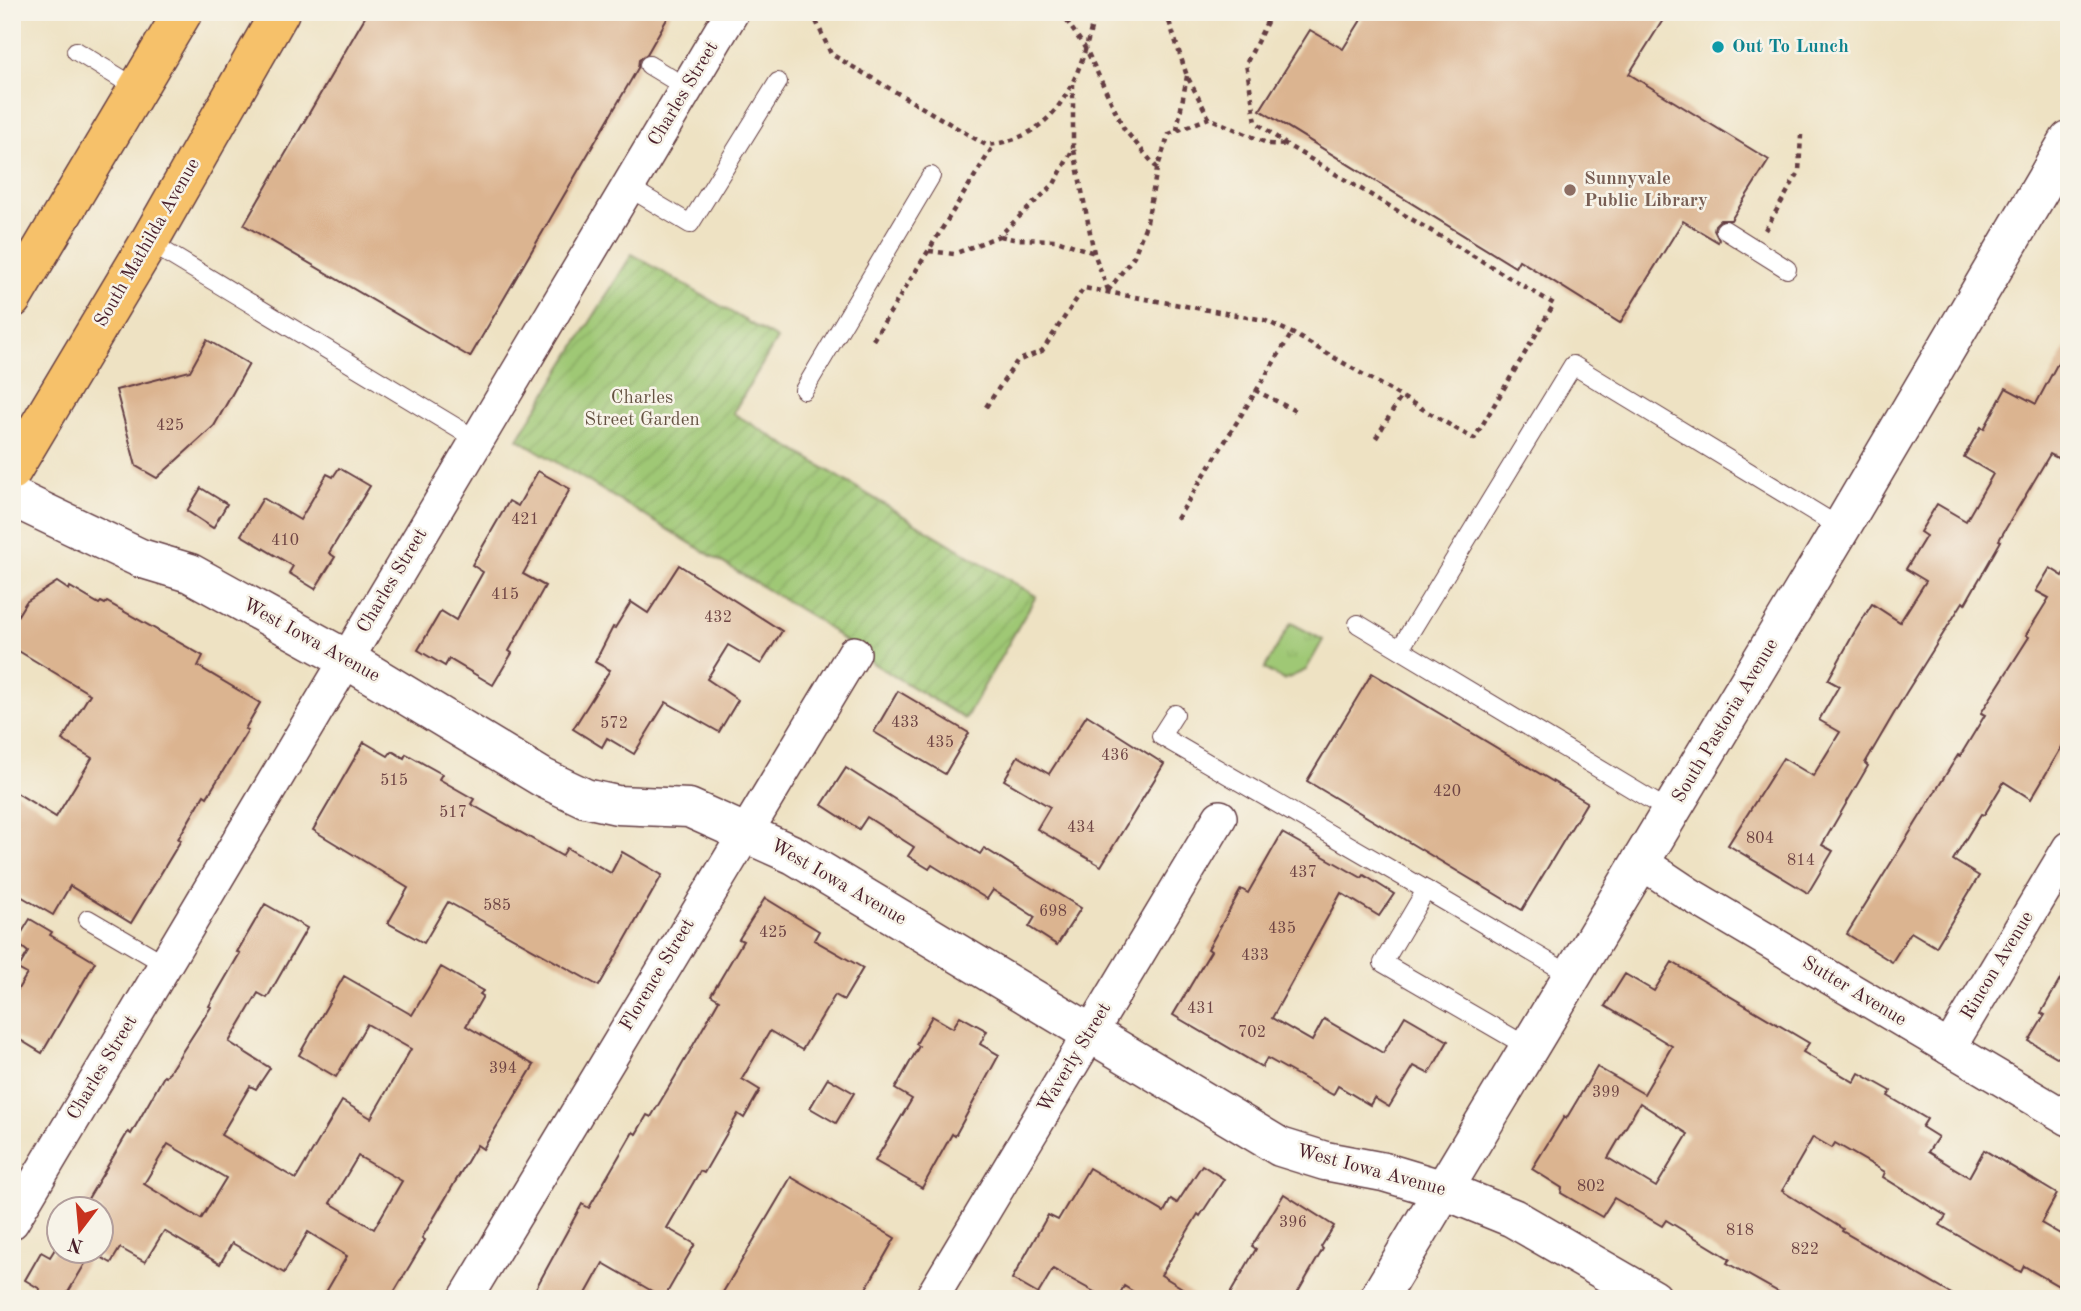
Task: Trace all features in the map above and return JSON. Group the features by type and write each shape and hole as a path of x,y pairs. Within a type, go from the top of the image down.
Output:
{"main road":[{"path":"12,299 183,12"},
{"name":"South Mathilda Avenue","path":"12,471 149,242 280,12"}],"street":[{"name":"Charles Street","path":"12,1222 732,12"},
{"name":"South Pastoria Avenue","path":"1378,1299 1841,528 2069,140"},
{"name":"West Iowa Avenue","path":"12,497 140,558 190,573 346,659 543,778 584,798 617,805 689,808 794,855 1280,1147 1325,1161 1384,1172 1444,1190 1513,1218 1653,1299"},
{"name":"Florence Street","path":"465,1299 854,653"},
{"name":"Waverly Street","path":"932,1299 1220,817"},
{"name":"Rincon Avenue","path":"1949,1048 2069,848"},
{"name":"Sutter Avenue","path":"1641,862 1689,894 2069,1119"}],"lane":[{"path":"76,51 138,89"},
{"path":"649,65 687,88"},
{"path":"628,187 690,224 778,82"},
{"path":"804,390 931,176"},
{"path":"1725,230 1787,269"},
{"path":"149,242 477,440"},
{"path":"1400,649 1573,365 1841,528"},
{"path":"1358,624 1671,812"},
{"path":"1175,713 1161,736 1571,975"},
{"path":"1426,890 1383,963 1528,1047"},
{"path":"88,919 165,964"}],"path":[{"path":"812,12 831,54 986,145 1009,142 1040,126 1064,101 1087,51 1095,12"},
{"path":"1061,12 1087,51 1124,129 1157,169"},
{"path":"1166,12 1187,76 1209,118 1269,144 1287,145"},
{"path":"986,407 1017,360 1042,351 1084,288 1264,320 1292,333 1474,439 1554,304 1287,145 1256,122 1246,64 1272,12"},
{"path":"1177,131 1187,76"},
{"path":"1073,80 1073,149 1094,253 1108,291"},
{"path":"1108,291 1134,256 1147,222 1157,169 1169,134 1209,118"},
{"path":"1754,248 1799,172 1801,135"},
{"path":"873,340 995,144"},
{"path":"929,251 954,254 999,236 1055,184 1073,149"},
{"path":"999,236 1057,240 1094,253"},
{"path":"1177,519 1292,333"},
{"path":"1255,390 1297,412"},
{"path":"1376,438 1401,397"}],"green space":[{"name":"Charles Street Garden","path":"632,254 777,339 733,413 1036,596 965,719 874,664 819,621 518,439"},
{"path":"1291,623 1323,640 1306,670 1284,680 1264,669"}],"building":[{"path":"368,12 671,12 647,54 639,60 638,68 470,357 244,225"},
{"name":"Sunnyvale Public Library","path":"1366,12 1668,12 1629,74 1769,160 1731,220 1720,220 1715,225 1718,242 1683,221 1620,323 1519,260 1515,267 1260,110 1310,30 1343,49"},
{"path":"207,340 249,364 214,426 157,478 136,466 116,390 190,371"},
{"path":"2069,342 2069,464 2050,454 1965,604 1963,602 1865,763 1868,766 1822,845 1833,851 1808,893 1728,845 1783,758 1813,776 1840,732 1819,720 1839,686 1828,680 1854,633 1872,604 1900,622 1926,581 1906,569 1926,536 1920,532 1937,504 1966,521 1993,474 1964,457 1981,427 1984,429 2006,388 2036,404"},
{"path":"339,468 370,486 329,553 335,557 315,589 289,573 293,566 241,535 263,498 300,520 327,474 333,477"},
{"path":"538,471 570,489 523,574 545,586 493,685 449,659 445,666 418,650 441,611 456,620 483,572 472,565 509,501 518,506"},
{"path":"201,488 227,504 213,528 187,511"},
{"path":"679,565 782,631 761,664 728,645 707,679 738,700 719,732 666,702 634,754 607,738 602,747 573,729 610,670 595,662 613,627 615,628 631,602 648,613"},
{"path":"2069,566 2069,735 2031,799 2004,782 1984,815 1981,814 1953,860 1979,876 1936,947 1911,932 1892,962 1847,934 1958,755 1960,756 1985,715 1981,713 2029,637 2026,635 2049,598 2036,591 2050,568 2063,576"},
{"path":"57,582 99,604 107,602 203,656 198,666 260,703 245,729 248,730 207,797 204,795 178,839 181,840 131,923 70,886 53,915 12,891 12,790 56,817 92,758 62,740 90,694 12,647 12,625 26,602"},
{"path":"1372,673 1587,802 1522,910 1307,781"},
{"path":"898,691 969,733 945,774 874,732"},
{"path":"1087,715 1164,764 1101,866 1037,829 1050,807 1004,780 1018,756 1049,774"},
{"path":"364,742 388,756 392,751 404,758 406,754 442,774 439,779 474,799 471,804 562,856 567,848 611,873 622,852 662,875 599,986 448,902 424,943 388,923 408,888 313,830"},
{"path":"846,768 980,854 984,848 1081,908 1057,945 1029,927 1035,917 993,890 987,899 932,865 929,869 908,856 914,847 867,817 859,829 822,805"},
{"path":"1282,833 1362,878 1364,875 1394,894 1379,916 1341,893 1272,1018 1312,1041 1324,1019 1383,1053 1405,1016 1448,1041 1429,1074 1414,1066 1389,1107 1374,1098 1370,1105 1338,1086 1333,1095 1267,1058 1262,1067 1173,1015 1211,951 1208,949 1241,889 1248,893"},
{"path":"765,898 819,931 814,940 863,968 844,1000 835,995 802,1050 770,1031 742,1079 760,1090 744,1118 738,1114 704,1173 700,1171 667,1228 695,1244 664,1298 603,1263 583,1299 530,1299 582,1204 589,1208 633,1132 636,1134 647,1115 651,1117 675,1077 719,1000 711,995 743,941 739,939"},
{"path":"265,904 307,928 267,998 258,993 229,1042 270,1068 256,1089 250,1086 221,1135 296,1179 342,1101 371,1118 411,1049 367,1024 336,1077 299,1055 344,976 412,1015 441,967 483,991 480,994 483,996 466,1026 534,1065 483,1149 477,1145 422,1238 425,1240 390,1299 322,1299 347,1256 308,1232 284,1273 232,1243 220,1264 164,1231 145,1262 120,1248 116,1255 116,1196 90,1196 128,1132 131,1134 164,1076 166,1077 211,1007 209,1006 240,953 237,952","holes":["168,1144 226,1178 201,1219 144,1184","358,1156 402,1181 374,1229 330,1203"]},
{"path":"30,919 52,932 50,935 95,962 42,1053 12,1035 12,999 27,974 18,969 28,952 16,942"},
{"path":"1672,962 1809,1043 1803,1052 1854,1082 1859,1073 1891,1091 1888,1096 1927,1119 1922,1127 1938,1137 1928,1152 1969,1177 1984,1150 2057,1194 2041,1223 2069,1239 2069,1292 2024,1266 2021,1272 1940,1225 1946,1216 1883,1177 1885,1172 1835,1143 1832,1148 1813,1137 1782,1191 1843,1229 1842,1231 1960,1299 1791,1299 1727,1263 1730,1259 1666,1220 1662,1226 1614,1198 1602,1217 1561,1193 1562,1188 1532,1169 1597,1067 1644,1094 1672,1046 1605,1006 1625,974 1654,991","holes":["1640,1103 1688,1134 1656,1187 1608,1158"]},
{"path":"2069,964 2069,1064 2029,1041 2045,1015 2041,1013"},
{"path":"932,1016 953,1028 960,1016 987,1031 980,1044 999,1055 955,1136 952,1134 922,1188 875,1161 912,1099 895,1089"},
{"path":"828,1078 854,1093 836,1123 810,1108"},
{"path":"1202,1165 1224,1179 1200,1216 1198,1214 1161,1275 1200,1299 1145,1299 1124,1286 1117,1299 1107,1299 1053,1269 1038,1294 1012,1279 1048,1215 1058,1220 1089,1168 1164,1212 1171,1199 1177,1203"},
{"path":"791,1177 895,1238 860,1299 719,1299"},
{"path":"1284,1194 1334,1226 1321,1247 1323,1249 1294,1299 1227,1299 1256,1249 1252,1246"},
{"path":"41,1252 46,1255 46,1266 84,1266 64,1299 34,1299 40,1289 25,1280"}],"place":[{"name":"Out To Lunch","path":"1718,47"},
{"name":"Sunnyvale Public Library","path":"1570,190"}]}
